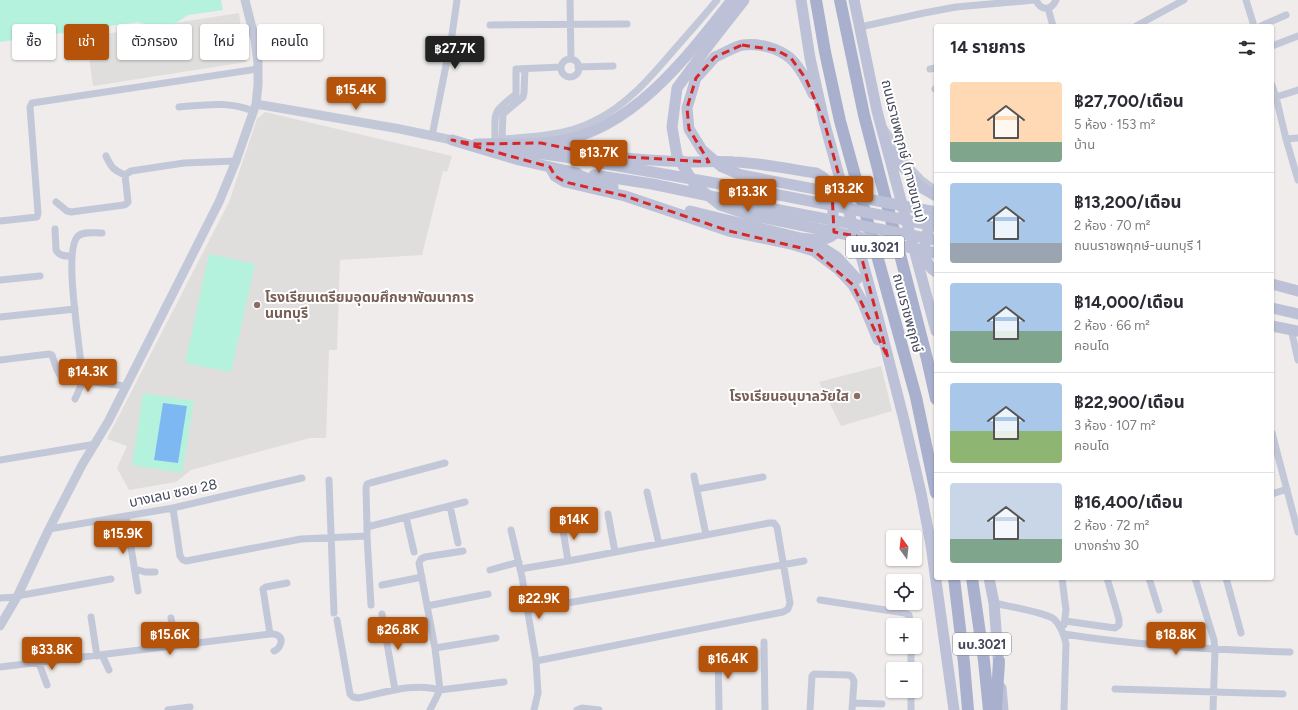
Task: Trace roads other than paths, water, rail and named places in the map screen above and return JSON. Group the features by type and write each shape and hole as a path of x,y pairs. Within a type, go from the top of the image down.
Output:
{"main road":[{"path":"476,144 541,143 559,141 583,135 607,124 633,108 658,85 699,41 732,0"},
{"path":"744,0 708,46 678,88 672,127 677,156 695,185 720,205 750,215 934,253"},
{"name":"นบ.3021","path":"801,0 810,58 824,121 878,318 904,420 921,493 934,567"},
{"name":"ถนนราชพฤกษ์","path":"816,0 840,121 916,397 934,483"},
{"name":"ถนนราชพฤกษ์","path":"840,0 864,115 934,390"},
{"name":"ถนนราชพฤกษ์ (ทางขนาน)","path":"854,0 886,147 934,324"},
{"path":"824,121 806,79 791,58 776,50 758,45 742,45 715,57 696,78 687,108 689,129 702,150 722,167 742,175 934,212"},
{"path":"452,140 519,160 569,172 660,204 800,238 820,246 837,257 856,278 878,318"},
{"path":"452,140 634,168 934,226"},
{"path":"541,143 566,150 598,155 646,160 740,162 816,173 823,176 832,190 834,234 825,239 800,238"},
{"path":"886,147 919,186 934,195"},
{"path":"550,167 555,176 565,182 625,196 728,231 791,244 814,251 838,269 853,285 888,358"},
{"path":"569,172 652,184 934,240"},
{"path":"934,216 928,228 924,255 927,265 934,270"},
{"path":"1274,284 1298,290"},
{"path":"1274,308 1298,314"},
{"path":"1274,326 1294,330"},
{"name":"นบ.3021","path":"936,580 954,710"},
{"name":"นบ.3021","path":"954,580 968,710"},
{"name":"นบ.3021","path":"972,580 984,661 989,710"},
{"name":"นบ.3021","path":"990,580 994,604 1003,710"},
{"path":"996,710 999,661"}],"street":[{"path":"0,626 17,596 82,465 96,444 218,202 236,161 254,108 258,85 255,40 245,0"},
{"path":"432,136 452,35 457,0"},
{"path":"570,0 571,59"},
{"path":"179,107 225,104 400,129 452,140 542,136 594,122 633,95 651,77 717,0"},
{"path":"860,27 924,12 956,7 1036,0 1038,5 1043,8 1048,8 1053,6 1056,0"},
{"path":"1140,24 1184,0"},
{"path":"1246,0 1253,24"},
{"path":"1048,8 1052,24"},
{"path":"1266,24 1286,15"},
{"path":"490,25 627,24"},
{"path":"1274,45 1298,36"},
{"path":"571,59 576,62 578,67 575,75 570,77 562,73 561,67 565,60 571,59"},
{"path":"578,67 613,66"},
{"path":"499,139 495,115 497,110 516,94 516,69 561,67"},
{"path":"0,221 37,218 38,213 30,107 32,103 258,69"},
{"path":"499,139 503,114 523,97 525,69"},
{"path":"1276,97 1298,90"},
{"path":"1274,91 1298,180"},
{"path":"880,121 904,161 921,179 934,189"},
{"path":"1286,139 1298,138"},
{"path":"106,156 114,170 125,175"},
{"path":"125,175 138,169 178,164 236,161"},
{"path":"56,202 67,211 71,212 126,204 128,202 125,175"},
{"path":"55,230 57,253 60,255 72,256"},
{"path":"75,399 82,380 75,309 72,256 74,242 78,236 83,233 102,233"},
{"path":"0,280 40,276"},
{"path":"1274,280 1298,290"},
{"path":"0,317 75,309"},
{"path":"1294,330 1298,360"},
{"path":"0,360 49,354 52,355 56,370 62,378 125,386"},
{"path":"1274,440 1298,532"},
{"path":"0,460 96,444"},
{"path":"371,605 367,536 367,484 445,463"},
{"path":"694,476 706,535"},
{"name":"บางเลน ซอย 28","path":"49,529 173,508 302,478"},
{"path":"697,489 763,478"},
{"path":"329,480 334,613"},
{"path":"1274,493 1287,489"},
{"path":"647,492 659,544"},
{"path":"367,527 465,502"},
{"path":"450,506 458,543"},
{"path":"173,508 180,556 186,561 301,539 367,536"},
{"path":"608,514 615,552"},
{"path":"126,516 138,591"},
{"path":"406,517 414,552"},
{"path":"490,570 519,565 568,561 769,523 774,523 777,527 790,603 788,609 783,612 536,661"},
{"path":"562,524 568,561"},
{"path":"511,530 528,610 536,661 538,693 534,710"},
{"path":"430,710 440,690 419,562 421,559 463,551"},
{"path":"528,610 804,560"},
{"path":"135,569 145,572 155,572"},
{"path":"382,585 422,577"},
{"path":"0,598 111,580"},
{"path":"1062,580 1066,610 1064,632 1066,644 1064,710"},
{"path":"1065,621 1116,628 1119,625 1120,619 1108,580"},
{"path":"1150,580 1159,610"},
{"path":"1196,580 1214,640 1213,710"},
{"path":"1227,580 1241,633"},
{"path":"270,634 263,589 266,587 287,583"},
{"path":"427,606 488,594"},
{"path":"820,600 905,613 909,618"},
{"path":"994,604 1032,611 1052,618 1064,632 1132,644 1215,650 1290,652"},
{"path":"382,614 395,690"},
{"path":"91,617 100,655 108,670"},
{"path":"172,618 176,645"},
{"path":"337,620 350,694 353,697 358,698 423,686 440,690 504,682"},
{"path":"0,667 277,634 279,636 280,646 278,650 274,651"},
{"path":"434,648 496,638"},
{"path":"764,642 765,710"},
{"path":"718,650 719,710"},
{"path":"39,663 47,685"},
{"path":"810,710 812,676 814,674 852,677 854,681 853,707 882,704"},
{"path":"1115,689 1283,694"},
{"path":"912,698 912,710"},
{"path":"168,710 190,707"},
{"path":"578,710 582,708 599,710"}],"water":[{"path":"163,403 187,406 178,463 154,460"}],"place":[{"name":"โรงเรียนเตรียมอุดมศึกษาพัฒนาการ นนทบุรี","path":"257,305"},
{"name":"โรงเรียนอนุบาลวัยใส","path":"857,396"}]}
